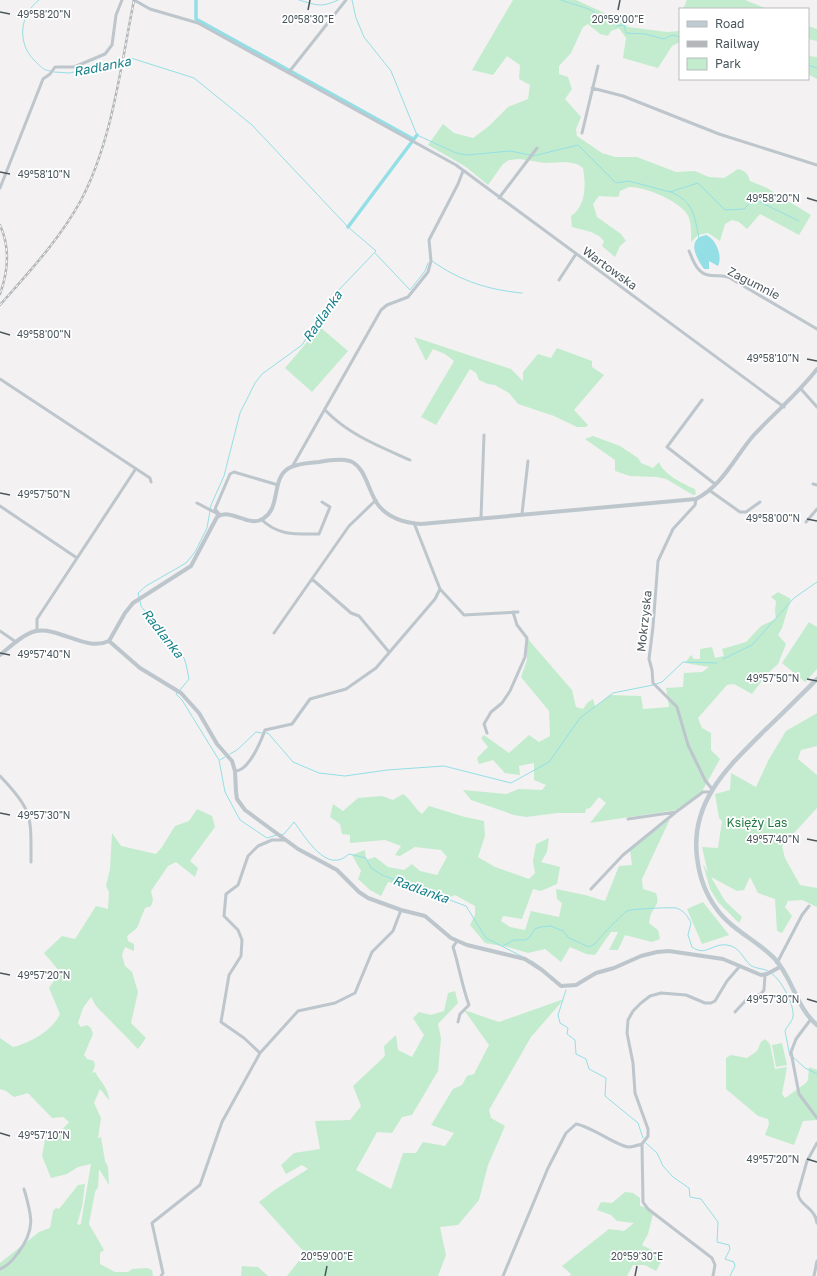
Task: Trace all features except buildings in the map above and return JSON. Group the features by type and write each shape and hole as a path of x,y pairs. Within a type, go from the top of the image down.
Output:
{"main road":[{"path":"817,679 728,767 711,790 699,818 696,836 697,863 705,888 715,907 725,919 769,954 779,965 800,1003 817,1025"}],"street":[{"path":"0,188 43,79 50,74 53,68 74,67 105,54 112,45 116,15 122,0"},
{"name":"Wartowska","path":"134,0 150,9 198,23 423,146 463,171 784,407"},
{"path":"289,72 346,0"},
{"path":"582,133 598,66"},
{"path":"592,88 623,96 719,134 817,165"},
{"path":"499,198 537,148"},
{"path":"0,655 16,642 37,631 51,632 91,642 105,643 109,641 125,613 137,601 191,566 220,516 227,514 254,521 262,520 272,508 278,485 283,474 292,467 381,310 387,305 408,297 428,272 430,261 429,240 458,184 463,171"},
{"name":"Zagumnie","path":"689,251 703,273 709,276 723,275 730,278 817,330"},
{"path":"559,280 576,254"},
{"path":"292,467 330,460 350,461 361,471 380,507 391,515 414,524 434,524 522,514 696,499 715,484 752,438 784,407 817,369"},
{"path":"0,379 135,470 150,478 151,482"},
{"path":"800,389 817,407"},
{"path":"702,400 667,447 715,484"},
{"path":"325,410 344,428 376,446 410,460"},
{"path":"481,518 484,435"},
{"path":"522,514 528,461"},
{"path":"37,631 36,619 135,470"},
{"path":"220,516 215,509 230,474 234,472 278,485"},
{"path":"709,490 740,512 746,512 760,502"},
{"name":"Mokrzyska","path":"696,499 695,505 673,528 658,561 649,659 652,670 653,684 677,707 688,745 711,790"},
{"path":"274,633 349,526 376,500"},
{"path":"262,520 271,529 291,534 319,534 330,507 322,502"},
{"path":"197,503 220,516"},
{"path":"0,506 77,558"},
{"path":"806,522 817,509"},
{"path":"414,524 440,589 464,615 518,612"},
{"path":"312,579 351,613 359,616 388,652"},
{"path":"236,771 242,769 255,754 265,730 292,724 310,699 346,689 376,668 388,652 435,599 440,589"},
{"path":"487,733 484,724 491,712 502,703 510,691 525,657 527,638 517,625 513,612"},
{"path":"0,631 16,642"},
{"path":"109,641 140,668 178,691 199,713 217,744 232,761 236,771 236,792 238,799 245,810 274,832 337,870 359,892 368,898 401,910 425,916 451,938 467,945 525,959 542,970 561,986 576,985 596,972 614,968 641,956 669,951 723,959 753,973 766,974 773,971 779,965 802,915 808,906"},
{"path":"0,776 19,796 30,814 31,862"},
{"path":"591,889 623,855 703,792 711,790"},
{"path":"628,819 676,812"},
{"path":"260,1054 244,1038 221,1022 229,975 241,956 242,940 238,930 224,916 226,894 238,885 248,856 258,846 272,840 284,838"},
{"path":"161,1276 162,1273 152,1224 200,1185 222,1122 260,1054 298,1011 335,1004 355,993 372,952 393,931 401,910"},
{"path":"457,941 452,947 458,965 462,986 469,1004 460,1014 458,1022"},
{"path":"713,1276 715,1265 712,1258 648,1209 643,1202 642,1144 648,1136 648,1129 635,1094 633,1063 627,1033 628,1020 633,1011 650,996 661,993 686,995 705,1003 711,1003 715,1001 727,981 740,966"},
{"path":"734,1012 747,999 761,994 764,990 766,974"},
{"path":"811,1019 792,1046 792,1059 799,1094 817,1118"},
{"path":"503,1276 548,1168 566,1133 576,1124 586,1126 621,1145 629,1147 642,1144"},
{"path":"817,1143 807,1161 798,1193 798,1198 801,1202 813,1211 817,1223"},
{"path":"0,1269 12,1262 26,1242 31,1227 31,1214 24,1189"},
{"path":"814,1276 817,1261"}],"green space":[{"path":"513,0 576,0 622,21 628,27 667,32 679,31 679,42 672,46 658,68 623,58 626,38 619,28 611,31 608,36 600,34 588,24 583,27 571,53 559,66 559,74 568,77 572,89 565,99 581,117 576,129 577,136 602,153 615,157 637,157 676,172 695,171 709,177 724,178 738,169 745,172 750,181 767,188 811,215 799,235 760,214 747,229 739,222 732,220 725,224 720,241 708,233 698,235 691,242 690,220 683,209 661,195 635,187 629,187 620,191 619,196 616,197 599,196 593,204 597,217 621,234 626,241 620,246 615,257 602,246 604,241 599,236 591,232 572,227 571,216 580,207 584,195 583,168 577,164 566,162 545,163 520,159 509,160 503,164 488,185 466,167 428,145 443,124 454,133 473,138 489,126 508,107 528,99 530,85 519,79 520,65 507,56 493,75 472,70"},
{"path":"687,0 745,0 765,8 683,8"},
{"path":"809,26 817,29 817,41 809,39"},
{"path":"809,56 817,57 817,79 809,75"},
{"path":"320,327 348,351 312,392 285,368"},
{"path":"414,337 511,369 523,381 523,372 538,354 551,358 557,348 592,361 592,367 604,375 574,410 588,425 586,427 577,427 554,416 518,404 509,393 495,385 479,380 476,373 470,369 436,425 421,417 454,361 445,354 433,349 426,361"},
{"path":"593,436 620,446 638,458 641,463 653,468 659,462 669,474 695,489 696,494 693,495 666,479 657,477 630,476 615,471 615,460 585,439"},
{"path":"778,592 791,599 782,628 778,635 786,644 778,664 767,674 752,694 734,684 727,685 698,718 702,728 711,733 711,750 720,759 700,795 676,810 590,823 606,803 599,797 590,808 586,809 585,813 557,813 526,817 514,815 471,800 463,790 506,794 519,789 542,790 546,785 534,780 534,763 519,766 520,775 505,773 493,760 479,764 477,758 488,747 481,738 484,735 509,753 529,735 539,742 550,736 549,711 521,677 527,660 527,638 572,690 576,707 583,709 588,702 593,699 595,707 610,695 641,696 643,709 669,707 666,688 683,687 684,673 702,672 709,667 685,663 691,655 694,659 700,659 700,649 712,647 715,658 724,656 722,649 746,642 761,626 776,619 776,601 771,597"},
{"path":"809,622 817,627 817,669 805,682 782,663"},
{"name":"Księży Las","path":"817,713 817,746 801,750 798,759 817,775 817,808 782,846 785,858 800,885 817,888 817,907 802,900 788,901 785,907 792,916 782,933 777,931 775,899 758,893 750,877 744,890 737,891 711,877 725,901 742,917 739,923 718,902 710,889 703,864 708,873 702,847 718,848 722,821 719,818 715,794 730,790 731,773 756,787 769,759 786,731"},
{"path":"403,794 422,814 429,806 484,821 485,836 478,857 495,867 529,879 535,873 533,861 536,844 549,838 547,852 541,862 560,867 557,884 541,891 533,889 522,919 503,916 501,921 510,927 525,930 531,911 559,917 562,903 557,899 556,889 605,901 619,866 632,865 630,850 670,819 642,879 643,889 656,893 657,903 651,914 649,923 658,930 660,939 652,942 625,935 618,950 609,950 618,932 611,932 595,955 586,954 570,947 561,962 545,949 528,953 508,947 485,943 470,925 475,915 475,906 455,895 440,902 414,888 388,882 381,896 370,890 358,879 361,871 352,855 365,850 366,860 375,857 388,867 404,870 412,864 420,871 437,875 447,857 441,850 415,847 400,856 395,855 401,846 385,840 350,843 350,835 342,834 340,824 330,817 333,804 343,811 358,798 382,796 393,800"},
{"path":"197,809 212,816 215,827 190,861 198,868 195,877 176,862 168,866 151,891 153,900 151,906 145,908 137,928 127,936 128,941 134,944 134,951 125,947 122,955 125,966 132,972 138,992 131,1023 146,1038 138,1049 96,1006 91,997 83,1008 78,1023 81,1027 87,1025 91,1028 93,1034 84,1055 87,1059 94,1061 95,1066 92,1073 95,1072 104,1085 109,1096 109,1100 100,1089 94,1103 101,1118 98,1138 101,1137 105,1161 108,1167 109,1185 99,1169 98,1187 95,1192 89,1224 104,1250 100,1253 100,1264 115,1272 128,1272 132,1269 147,1268 152,1270 153,1276 0,1276 0,1263 39,1232 50,1228 53,1211 56,1208 59,1209 78,1185 85,1184 82,1207 77,1224 80,1225 91,1164 78,1167 67,1174 51,1178 42,1156 45,1140 61,1131 69,1122 63,1117 52,1118 28,1093 14,1097 6,1091 0,1089 0,1038 13,1047 26,1043 52,1026 60,1014 49,988 60,972 44,953 62,936 75,939 96,906 108,909 109,892 106,886 110,869 112,833 121,846 156,854 175,826 189,821"},
{"path":"703,902 729,935 702,944 687,909"},
{"path":"455,991 458,1003 438,1024 441,1038 438,1071 412,1115 402,1117 392,1133 377,1132 356,1170 391,1189 403,1153 416,1153 423,1142 445,1146 454,1133 431,1125 453,1089 462,1085 467,1076 474,1074 489,1045 464,1010 499,1022 564,999 531,1037 489,1110 491,1118 505,1126 488,1165 479,1200 458,1225 440,1227 446,1255 438,1276 287,1276 305,1253 259,1202 276,1189 308,1169 302,1165 286,1174 281,1165 294,1153 320,1149 315,1121 350,1120 361,1106 353,1086 385,1056 384,1046 396,1035 398,1050 412,1057 424,1035 413,1018 419,1012 431,1015 444,1011 448,993"},
{"path":"765,1039 770,1044 775,1069 787,1067 782,1094 785,1098 806,1083 808,1080 809,1067 817,1070 817,1120 803,1121 794,1145 765,1135 769,1124 768,1119 758,1116 726,1089 726,1058 731,1055 747,1058 757,1051 761,1042"},
{"path":"782,1043 787,1065 776,1067 772,1045"},
{"path":"625,1192 633,1193 640,1198 640,1206 645,1207 653,1214 648,1234 642,1245 664,1256 656,1271 645,1265 633,1265 627,1276 570,1276 571,1274 562,1266 609,1229 624,1231 634,1223 617,1221 611,1215 597,1210 601,1202 612,1203"},
{"path":"242,1266 258,1267 268,1276 241,1276"}],"water":[{"path":"706,235 716,244 720,258 718,266 709,261 709,269 704,269 698,260 694,249 696,240"}],"waterway":[{"name":"Radlanka","path":"39,0 27,13 24,21 23,38 29,54 42,68 50,71"},
{"path":"196,0 196,19 413,139"},
{"path":"299,0 318,5 323,5 338,0"},
{"path":"352,0 356,18 364,37 391,71 417,135 456,153 467,155 510,151 530,155"},
{"path":"561,0 592,10 598,17 604,16 617,26 624,25 626,33 645,34 664,39 672,35 679,37"},
{"name":"Radlanka","path":"54,72 70,73 131,58 194,78 252,125 348,227 376,251 334,295 302,345 262,374 255,383 240,413 224,476 211,505 207,528 195,552 186,563 146,586 138,593 139,597"},
{"path":"809,65 817,68"},
{"path":"348,227 417,135"},
{"path":"533,156 578,145 616,183 629,181 670,192 698,183 725,210 744,209 751,202 760,202 799,221"},
{"path":"671,192 679,196 689,205 694,216 699,238"},
{"path":"375,253 410,290 425,271 428,263"},
{"path":"432,261 453,274 486,287 522,293"},
{"path":"723,659 752,645 794,598 817,582"},
{"name":"Radlanka","path":"140,601 141,606 170,644 184,658 189,679 180,690"},
{"path":"656,684 662,682 683,662 717,663"},
{"path":"266,733 268,733 293,762 319,773 345,776 387,770 444,766 511,783 549,762 580,718 613,693 653,685"},
{"path":"177,692 176,694 182,700 219,760 225,792 240,820 267,838 277,835"},
{"path":"230,754 237,750 256,732 262,733"},
{"name":"Radlanka","path":"220,760 225,757"},
{"name":"Radlanka","path":"280,835 284,834 294,822 311,845 325,857 333,860 341,859 349,854 366,858 371,868 382,875 466,906 486,938 523,957"},
{"path":"503,946 514,940 525,940 529,938 535,929 551,926 563,931 569,938 589,947 595,944 600,937 627,911 651,908 676,908 681,910 691,923 688,935 692,947 701,951 722,945 731,946 738,950 750,965 768,971"},
{"name":"Radlanka","path":"532,961 540,967"},
{"path":"772,974 783,987 792,1006 792,1021 785,1031 790,1056"},
{"path":"566,990 558,1015 560,1023 568,1028 567,1034 575,1040 576,1054 586,1059 589,1069 606,1078 605,1096 638,1123 643,1138"},
{"path":"793,1057 805,1068 817,1074"},
{"path":"646,1143 657,1153 663,1166 673,1177 689,1188 690,1197 701,1199 718,1222 717,1242 729,1245 730,1249 725,1259 734,1262 735,1266 730,1276"}],"railway":[{"path":"0,305 63,229 80,202 91,179 108,129 120,77 134,0"},
{"path":"0,225 7,251 5,277 0,294"}]}
